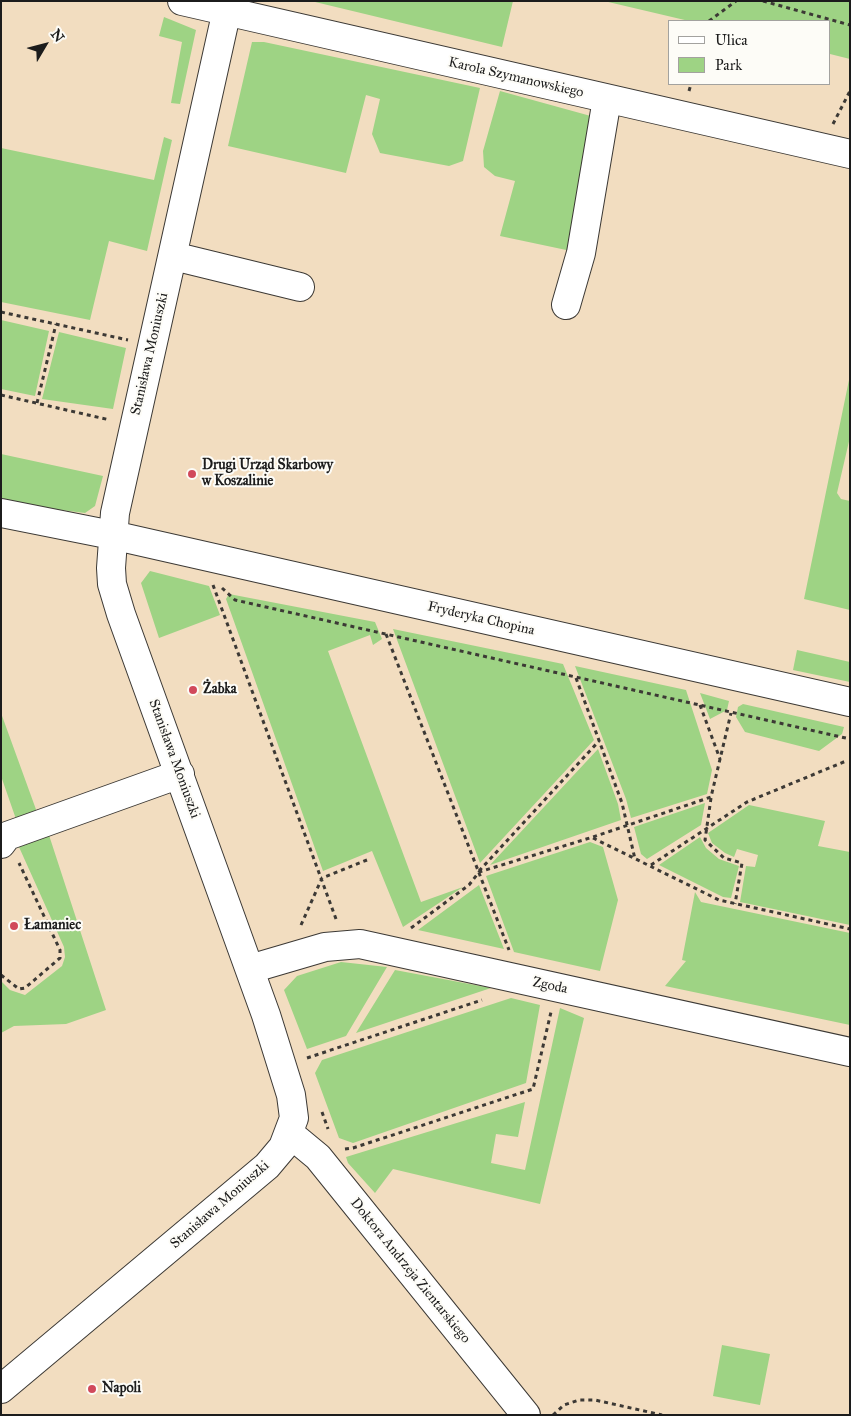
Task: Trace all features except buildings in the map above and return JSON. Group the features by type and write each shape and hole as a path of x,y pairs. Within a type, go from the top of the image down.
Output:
{"street":[{"name":"Karola Szymanowskiego","path":"182,1 228,6 607,99 850,154"},
{"name":"Stanisława Moniuszki","path":"1,1389 267,1166 283,1147 294,1118 291,1095 250,969 117,600 111,568 112,535 134,425 228,6"},
{"path":"566,305 581,253 607,99"},
{"path":"173,256 300,287"},
{"name":"Fryderyka Chopina","path":"1,512 112,535 850,702"},
{"path":"4,840 180,774"},
{"name":"Zgoda","path":"250,969 325,947 360,944 850,1052"},
{"name":"Doktora Andrzeja Zientarskiego","path":"289,1133 318,1156 526,1415"}],"path":[{"path":"710,20 736,1"},
{"path":"763,1 850,25"},
{"path":"822,148 850,91"},
{"path":"1,312 152,345"},
{"path":"37,403 56,324"},
{"path":"1,395 134,425"},
{"path":"339,928 211,577 235,600 700,704 850,740"},
{"path":"386,634 512,958"},
{"path":"576,677 628,825 635,859"},
{"path":"700,704 720,760"},
{"path":"732,713 711,797 704,840 724,858 742,862 735,904"},
{"path":"410,928 469,886 478,872 599,741"},
{"path":"650,866 747,802 846,761"},
{"path":"478,872 593,837 711,797"},
{"path":"593,837 719,900 850,929"},
{"path":"1,975 19,989 25,988 60,958 60,950 4,840"},
{"path":"299,931 322,878 367,860"},
{"path":"302,1060 486,998"},
{"path":"341,1150 353,1148 532,1089 553,1003"},
{"path":"553,1415 564,1405 579,1400 595,1400 662,1415"}],"green space":[{"path":"311,1 513,1 502,47"},
{"path":"604,1 850,1 850,59 831,54 831,20 685,20"},
{"path":"164,17 196,30 180,104 171,103 182,42 159,36"},
{"path":"252,42 264,42 480,88 463,161 449,166 380,153 372,134 380,99 366,95 346,173 228,146"},
{"path":"500,91 598,118 571,251 500,236 515,181 495,176 484,167 483,151"},
{"path":"164,137 172,140 147,251 109,241 90,320 1,302 1,148 154,180"},
{"path":"1,320 49,331 35,396 1,389"},
{"path":"59,332 126,348 113,409 42,399"},
{"path":"850,375 850,437 837,493 841,499 850,501 850,610 804,599"},
{"path":"1,454 103,476 95,506 85,513 61,510 56,515 1,500"},
{"path":"150,571 209,586 220,615 159,638 141,583"},
{"path":"229,594 375,622 382,639 373,645 370,635 328,651 421,902 463,887 403,927 372,851 323,871 226,599"},
{"path":"393,629 563,664 594,740 480,863"},
{"path":"797,650 850,662 850,682 793,670"},
{"path":"575,666 686,690 712,770 707,794 631,818 626,799"},
{"path":"700,693 729,701 727,710 710,719"},
{"path":"743,704 844,727 842,734 819,751 745,732 736,717 738,707"},
{"path":"1,713 38,815 17,822 1,776"},
{"path":"598,749 618,804 621,820 490,865"},
{"path":"705,803 701,825 647,859 641,854 634,827"},
{"path":"749,805 825,821 818,846 850,852 850,925 740,902 746,866 755,867 758,855 737,849 734,857 712,843 708,833"},
{"path":"48,832 106,1010 66,1024 14,1026 1,1033 1,981 10,990 25,995 62,966 65,957 64,947 19,847 33,835"},
{"path":"700,837 706,848 719,859 739,866 731,898 723,897 659,865"},
{"path":"590,842 603,847 618,900 600,971 514,952 486,876"},
{"path":"479,885 504,949 418,930"},
{"path":"695,892 701,902 850,933 850,1025 665,986 686,961 682,960"},
{"path":"341,962 387,967 346,1036 307,1049 284,990 297,976"},
{"path":"395,970 491,988 356,1033"},
{"path":"511,998 540,1005 526,1083 353,1143 339,1138 315,1073 322,1060"},
{"path":"560,1008 584,1018 540,1204 393,1169 375,1193 348,1163 346,1157 525,1102 518,1137 496,1134 491,1163 525,1170"},
{"path":"722,1345 770,1354 760,1405 713,1396"}],"place":[{"name":"Drugi Urząd Skarbowy w Koszalinie","path":"192,474"},
{"name":"Żabka","path":"193,690"},
{"name":"Łamaniec","path":"14,926"},
{"name":"Napoli","path":"92,1389"}]}
